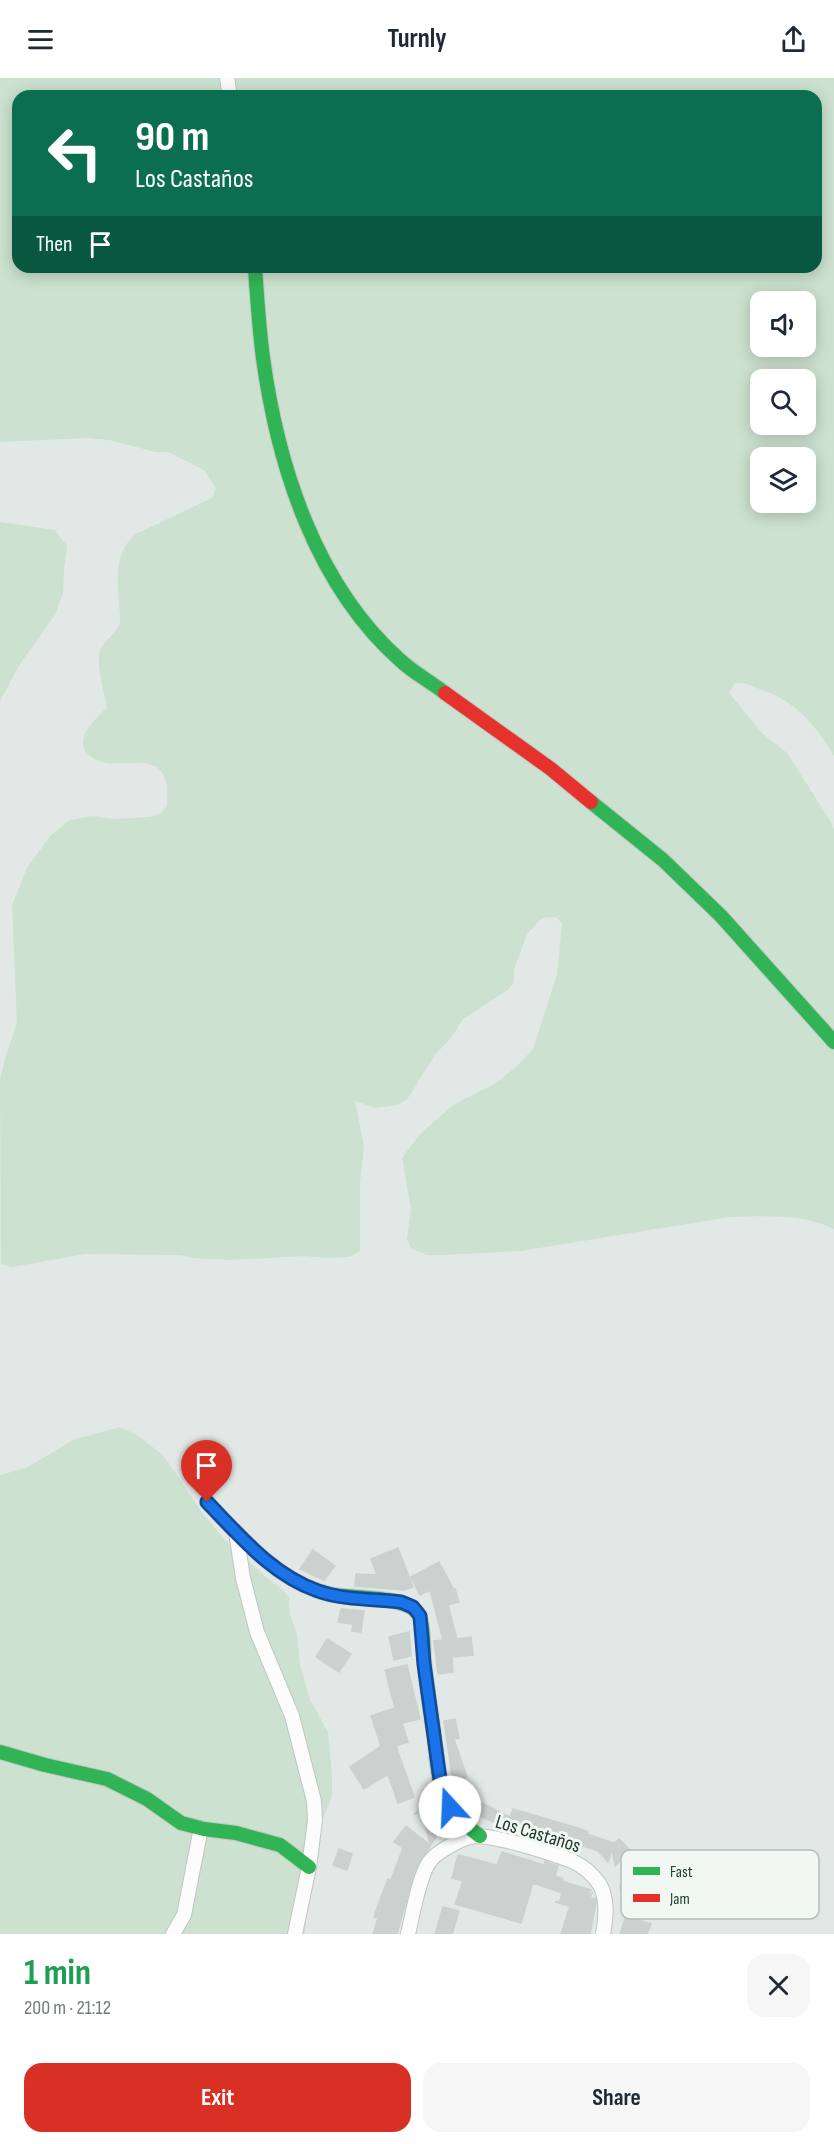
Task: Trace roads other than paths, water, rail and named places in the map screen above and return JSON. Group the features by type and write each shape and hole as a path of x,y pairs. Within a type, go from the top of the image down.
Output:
{"street":[{"path":"256,273 264,371 287,468 326,564 357,614 377,638 401,661 551,769 663,860 721,916 834,1042"},
{"name":"Los Castaños","path":"207,1502 267,1562 298,1582 319,1592 401,1602 413,1607 420,1616 424,1664 441,1786 450,1807 475,1836 486,1836 573,1862 590,1872 600,1885 605,1898 606,1916 603,1934"},
{"path":"236,1532 243,1578 257,1632 292,1716 314,1801 315,1820 309,1867 295,1934"},
{"path":"0,1752 107,1779 147,1799 181,1823 236,1833 280,1845 309,1867"},
{"path":"173,1934 184,1915 201,1828"},
{"path":"408,1934 422,1880 430,1860 451,1846 475,1836"}]}
